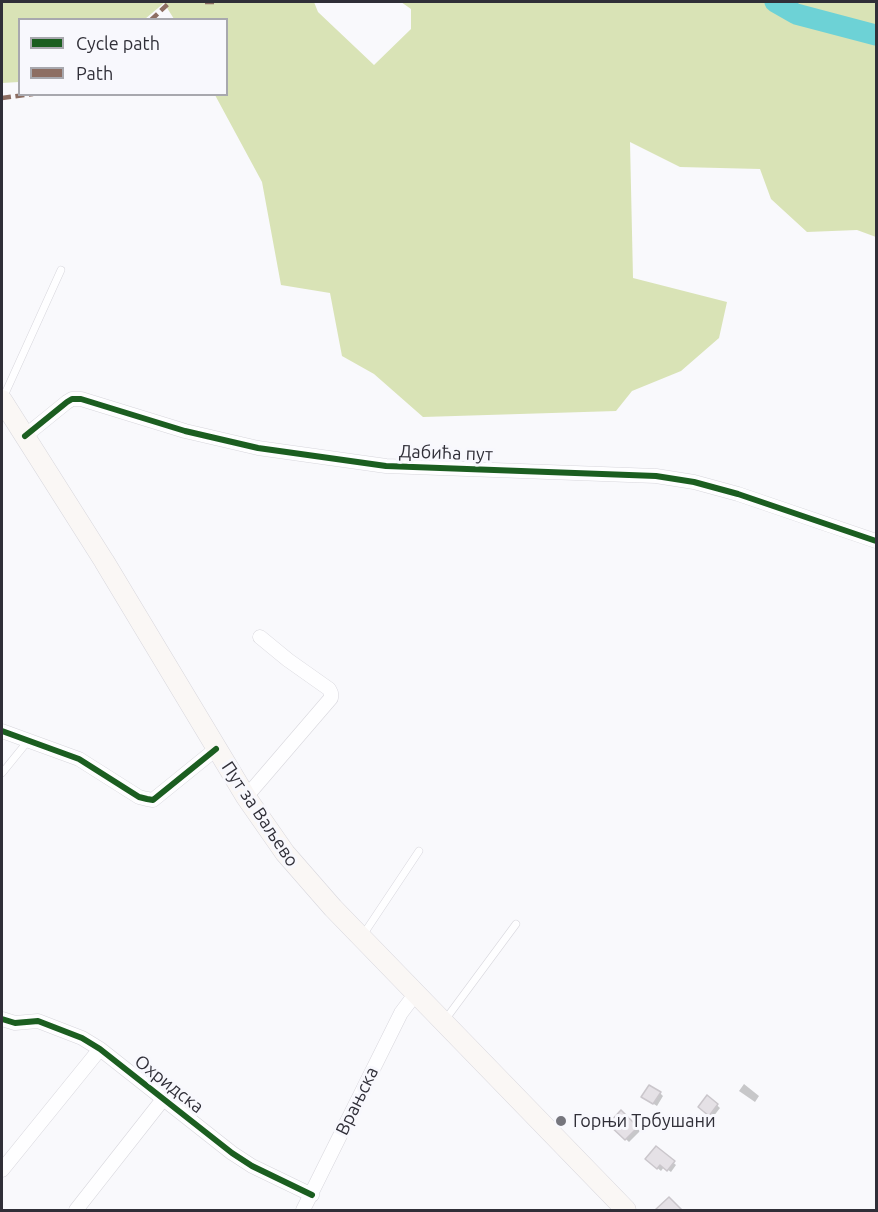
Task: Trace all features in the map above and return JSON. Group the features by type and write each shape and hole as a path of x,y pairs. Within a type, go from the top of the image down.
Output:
{"main road":[{"name":"Пут за Ваљево","path":"2,400 104,561 216,749 295,866 626,1210"}],"street":[{"name":"Дабића пут","path":"25,436 67,402 72,399 81,399 185,431 258,448 386,466 656,476 694,482 738,494 876,541"},
{"path":"246,796 331,698 332,693 260,637"},
{"path":"2,731 79,759 139,796 153,800 216,749"},
{"name":"Врањска","path":"303,1210 401,1013 416,993"},
{"name":"Охридска","path":"2,1019 15,1023 38,1021 82,1038 100,1049 242,1160 312,1195"},
{"path":"2,1170 100,1049"},
{"path":"76,1210 164,1098"}],"lane":[{"path":"2,400 61,270"},
{"path":"2,772 28,741"},
{"path":"362,938 419,851"},
{"path":"443,1022 516,924"}],"green space":[{"path":"2,2 314,2 318,12 374,65 411,29 411,9 401,2 876,2 876,237 857,230 807,232 771,199 760,169 680,167 630,142 633,278 727,302 719,338 681,371 632,391 616,411 423,417 374,374 342,356 330,293 281,285 262,182 216,96 228,96 228,18 173,18 164,3 146,18 18,18 18,82 2,83"}],"building":[{"path":"649,1085 661,1092 653,1104 641,1097"},
{"path":"707,1095 718,1104 709,1116 698,1107"},
{"path":"621,1110 638,1127 625,1140 608,1124"},
{"path":"656,1146 675,1161 667,1171 660,1165 657,1169 645,1159"},
{"path":"669,1197 682,1210 655,1210"}],"waterway":[{"path":"775,2 796,14 876,35"}],"marked path":[{"path":"153,18 170,2"},
{"path":"205,2 215,2"},
{"path":"2,98 18,96"}],"cycle path":[{"path":"25,436 67,402 72,399 81,399 185,431 258,448 386,466 656,476 694,482 738,494 876,541"},
{"path":"2,731 79,759 139,797 153,800 216,749"},
{"path":"2,1019 15,1023 38,1021 82,1038 100,1049 232,1153 252,1166 312,1195"}],"place":[{"name":"Горњи Трбушани","path":"561,1121"}]}
